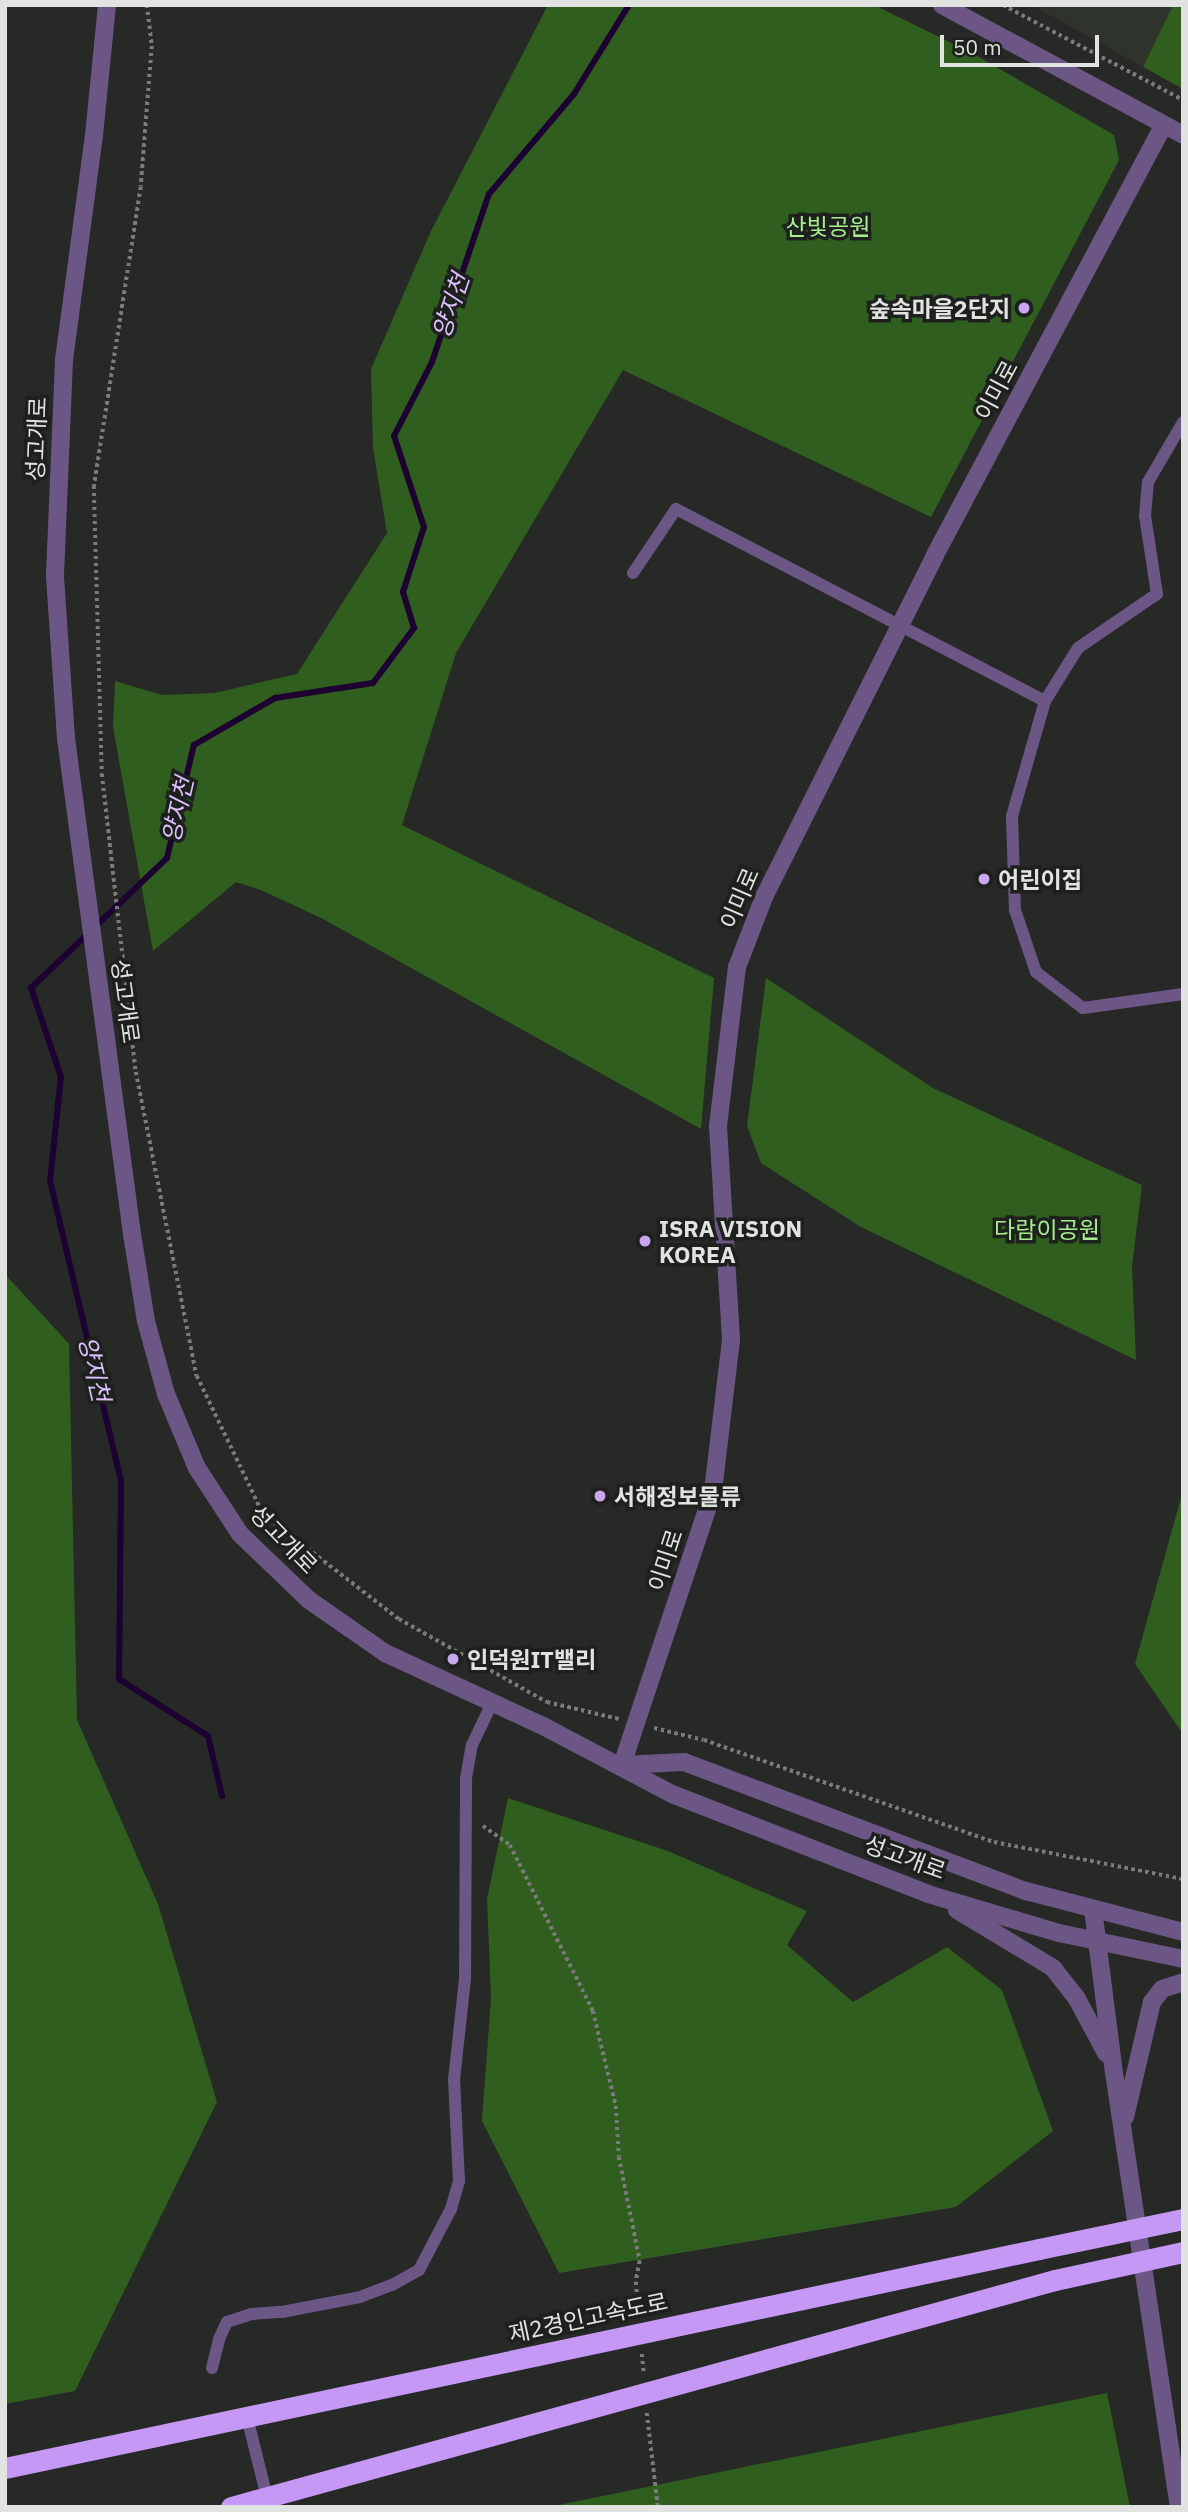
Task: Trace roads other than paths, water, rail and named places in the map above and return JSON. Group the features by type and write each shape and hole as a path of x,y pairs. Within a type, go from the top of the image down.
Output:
{"highway":[{"name":"제2경인고속도로","path":"5,2468 1183,2219"},
{"path":"231,2507 1055,2280 1183,2252"}],"street":[{"name":"성고개로","path":"107,5 94,135 64,360 55,577 66,738 146,1321 166,1394 197,1468 240,1534 309,1600 385,1653 622,1765 672,1794 930,1894 1059,1933 1183,1959"},
{"path":"942,5 1183,135"},
{"name":"이미로","path":"622,1765 713,1491 731,1339 718,1126 737,967 764,897 901,624 1164,125"},
{"name":"성고개로","path":"622,1765 684,1762 1026,1891 1183,1932"},
{"path":"930,1894 1054,1968 1076,1997 1113,2066"},
{"path":"1093,1909 1113,2066 1179,2507"},
{"path":"1123,2127 1152,2002 1162,1989 1183,1982"}],"lane":[{"path":"1183,422 1148,482 1145,516 1157,594 1078,648 1045,701 1012,816 1015,910 1036,972 1083,1008 1183,994"},
{"path":"633,573 676,509 1045,701"},
{"path":"212,2368 219,2339 227,2322 251,2314 282,2312 360,2297 392,2286 418,2270 441,2231 459,2181 454,2080 465,1979 464,1878 468,1814 466,1778 472,1745 492,1703"},
{"path":"247,2417 268,2497"}],"waterway":[{"name":"양지천","path":"222,1796 208,1736 119,1679 121,1481 50,1181 61,1077 31,988 167,858 194,745 275,698 373,683 414,628 403,592 424,527 394,436 432,362 489,194 574,94 629,5"}],"place":[{"name":"숲속마을2단지","path":"1024,308"},
{"name":"어린이집","path":"984,879"},
{"name":"ISRA VISION KOREA","path":"645,1241"},
{"name":"서해정보물류","path":"600,1496"},
{"name":"인덕원IT밸리","path":"453,1659"}],"park label":[{"name":"산빛공원","path":"828,226"},
{"name":"다람이공원","path":"1047,1229"}]}
